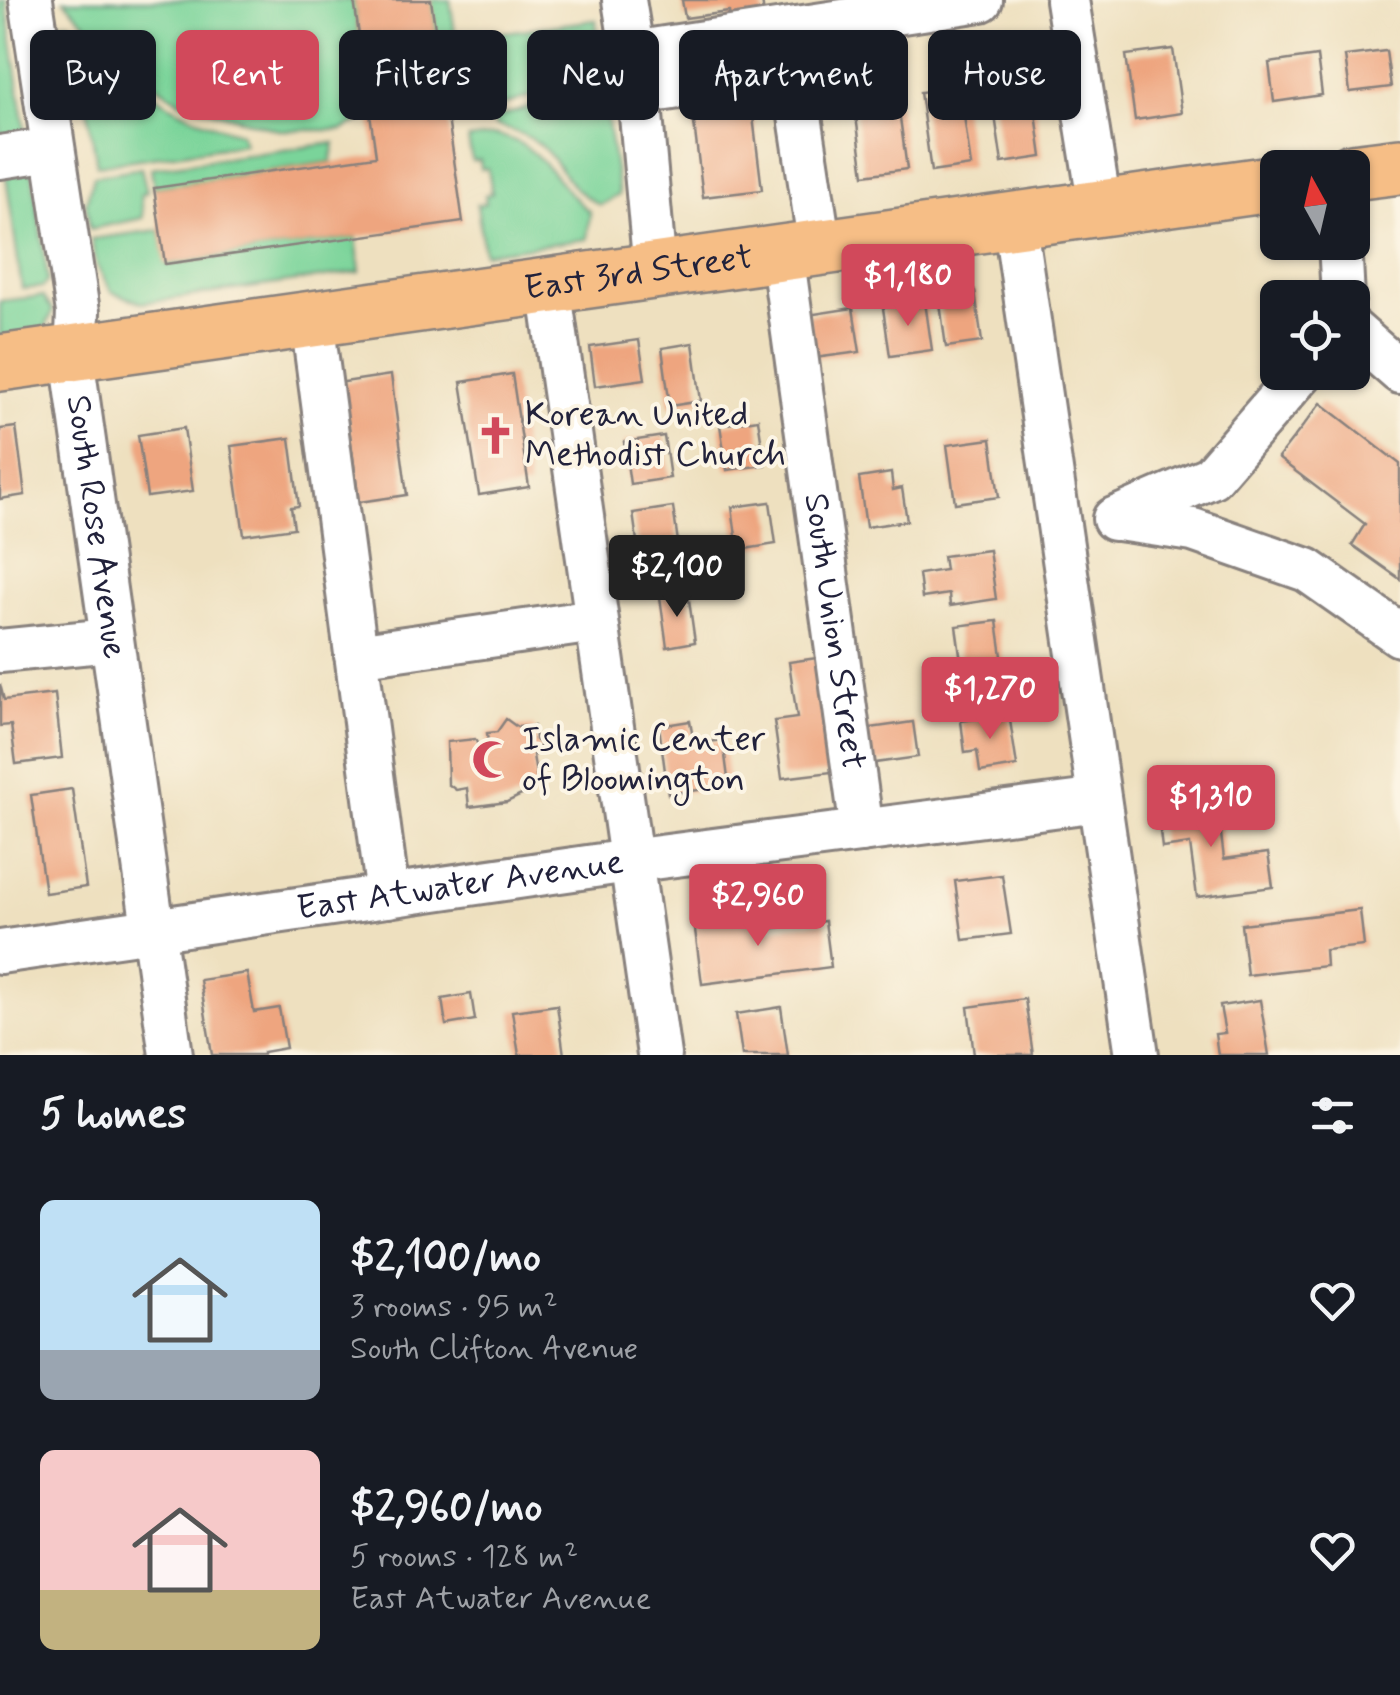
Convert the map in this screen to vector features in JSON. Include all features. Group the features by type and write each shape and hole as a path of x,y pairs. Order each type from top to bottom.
{"main road":[{"path":"1370,170 1400,166"},
{"name":"East 3rd Street","path":"0,364 1260,185"}],"street":[{"name":"South Rose Avenue","path":"31,0 78,312 74,378 171,1055"},
{"path":"624,0 629,30"},
{"path":"659,66 839,10 981,0"},
{"path":"1067,0 1100,207"},
{"name":"South Union Street","path":"659,73 792,70 801,250 862,831"},
{"path":"640,120 654,272"},
{"path":"0,157 54,149"},
{"path":"1014,220 1063,527 1138,1055"},
{"path":"549,286 659,1055"},
{"path":"312,320 388,896"},
{"path":"1370,346 1400,372"},
{"path":"1063,527 1118,519 1212,477 1287,390"},
{"path":"1118,519 1193,530 1307,570 1400,634"},
{"path":"356,654 596,621"},
{"path":"0,651 112,640"},
{"name":"East Atwater Avenue","path":"0,952 629,860 1099,800"}],"green space":[{"path":"0,0 6,0 26,137 0,136"},
{"path":"64,0 354,0 358,30 339,30 339,120 364,120 342,130 278,130 244,120 319,120 319,30 176,30 176,98 156,85 156,30 92,30"},
{"path":"431,0 450,0 455,30 435,30"},
{"path":"596,20 597,30 527,30 527,97 507,103 507,32"},
{"path":"69,22 77,30 61,30 60,23"},
{"path":"156,96 176,108 176,120 202,120 241,133 244,144 97,165 90,120 156,120"},
{"path":"527,108 527,120 607,120 619,195 600,205 583,195 535,141 495,126 494,120 507,120 507,114"},
{"path":"495,135 511,139 537,156 590,212 587,239 484,253 477,205 486,203 485,195 492,193 488,168 481,169 480,160 472,161 468,139"},
{"path":"335,143 331,162 154,188 151,168"},
{"path":"141,168 147,192 141,194 143,218 90,229 86,202 94,176"},
{"path":"32,171 48,280 43,287 22,289 6,175"},
{"path":"160,230 166,264 356,237 360,272 142,303 112,292 97,266 91,239"},
{"path":"43,296 53,311 44,331 0,338 0,301"}],"building":[{"path":"354,0 431,0 435,30 358,30"},
{"path":"682,0 762,0 765,22 731,27 729,12 685,18"},
{"path":"1173,49 1182,113 1135,120 1126,55"},
{"path":"1386,51 1391,87 1350,92 1345,56"},
{"path":"1317,56 1322,95 1274,102 1269,63"},
{"path":"928,91 928,120 965,120 971,166 931,172 920,92"},
{"path":"371,120 448,120 463,222 165,264 154,188 376,156"},
{"path":"694,120 753,120 762,190 703,197"},
{"path":"856,120 900,120 907,169 864,175"},
{"path":"996,120 1037,120 1042,157 1002,163"},
{"path":"975,291 982,342 946,347 939,296"},
{"path":"925,302 932,350 890,356 883,308"},
{"path":"853,308 860,352 814,358 808,315"},
{"path":"639,340 645,379 595,386 590,347"},
{"path":"693,343 701,401 670,406 662,348"},
{"name":"Korean United Methodist Church","path":"512,374 529,487 479,495 461,382"},
{"path":"391,375 407,495 359,502 348,420 329,423 324,385"},
{"path":"1321,403 1400,464 1400,579 1352,545 1365,524 1278,458"},
{"path":"758,419 765,465 727,470 720,425"},
{"path":"16,427 25,495 0,499 0,429"},
{"path":"184,428 193,491 147,497 138,435"},
{"path":"664,436 670,478 630,484 624,442"},
{"path":"290,438 299,506 291,507 294,528 244,535 231,446"},
{"path":"991,439 999,497 955,503 947,445"},
{"path":"891,473 893,490 902,488 907,521 866,527 859,478"},
{"path":"770,502 776,544 738,550 732,507"},
{"path":"673,507 679,549 639,555 633,513"},
{"path":"989,550 996,599 950,606 949,594 922,598 919,574 945,570 943,556"},
{"path":"688,593 695,642 667,647 660,597"},
{"path":"997,621 1006,684 965,690 956,626"},
{"path":"824,657 832,718 824,719 832,772 782,778 774,721 797,718 789,662"},
{"path":"0,684 4,700 55,694 62,758 16,764 11,725 0,726"},
{"path":"1009,714 1017,766 980,772 977,751 965,753 961,721"},
{"name":"Islamic Center of Bloomington","path":"506,719 517,727 534,726 535,740 541,745 533,755 538,787 507,802 469,807 467,788 456,790 448,784 447,742 475,739 481,751 488,743 487,733 497,732"},
{"path":"690,721 694,744 723,740 729,786 668,794 659,726"},
{"path":"913,722 918,757 868,764 863,729"},
{"path":"72,789 86,887 45,893 31,795"},
{"path":"1217,800 1224,859 1268,853 1273,887 1197,897 1190,844 1162,848 1157,807"},
{"path":"1002,875 1011,934 963,940 955,881"},
{"path":"1360,910 1364,946 1325,950 1326,966 1247,975 1241,924"},
{"path":"757,914 758,930 825,921 831,967 702,984 694,922"},
{"path":"247,973 254,1012 279,1008 286,1048 263,1055 212,1055 200,980"},
{"path":"471,994 475,1020 446,1025 442,999"},
{"path":"1025,999 1033,1055 974,1055 968,1007"},
{"path":"1260,1000 1269,1055 1218,1055 1215,1034 1225,1033 1220,1006"},
{"path":"557,1005 564,1055 519,1055 512,1011"},
{"path":"781,1007 788,1055 742,1055 736,1014"}],"place":[{"name":"Korean United Methodist Church","path":"495,435"},
{"name":"Islamic Center of Bloomington","path":"492,760"}]}
